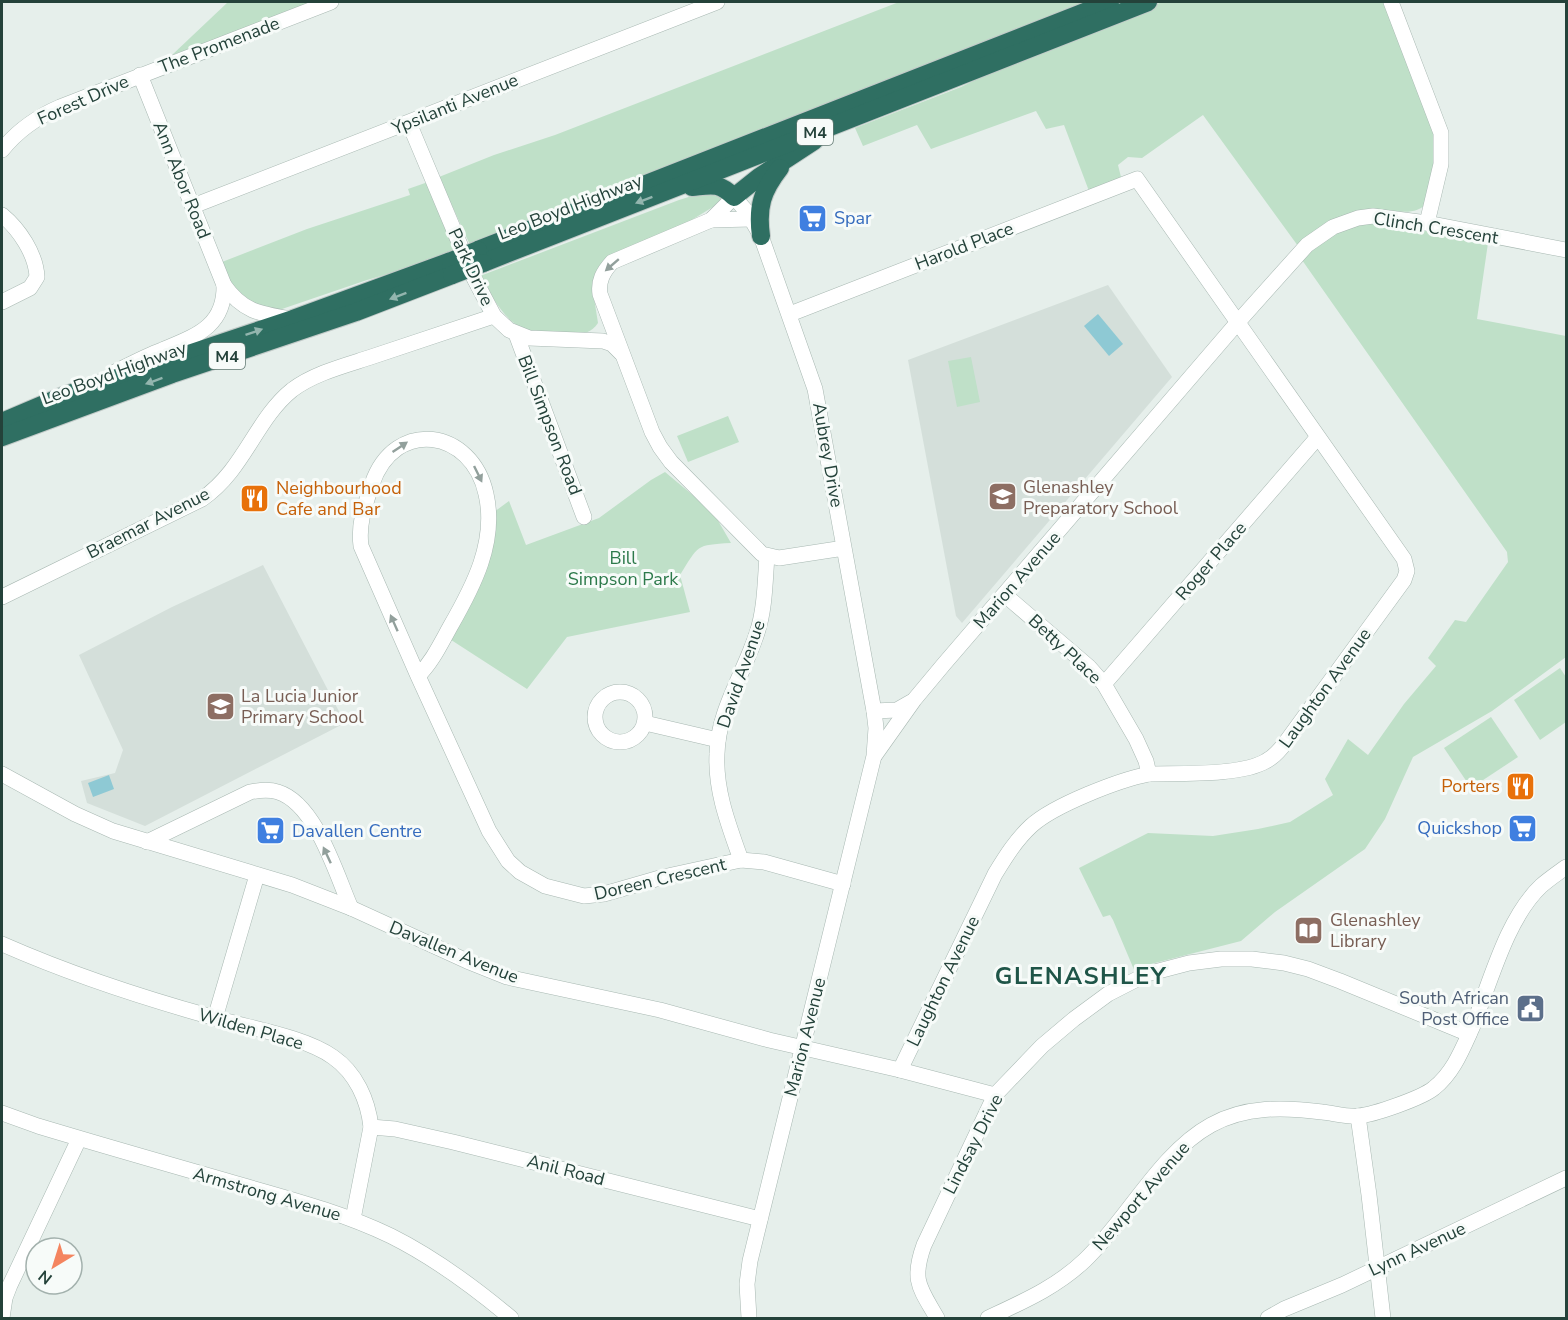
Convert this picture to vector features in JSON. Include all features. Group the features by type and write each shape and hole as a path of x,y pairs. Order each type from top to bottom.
{"highway":[{"name":"Leo Boyd Highway","path":"2,422 63,396 451,268 1110,2"},
{"name":"Leo Boyd Highway","path":"480,257 670,190 1148,2"},
{"path":"670,190 715,185 727,189 734,197 804,147 854,117 873,109"},
{"path":"761,236 758,215 766,190 781,167 804,147"},
{"name":"Leo Boyd Highway","path":"2,437 172,374 356,312 451,268"}],"street":[{"name":"The Promenade","path":"140,75 331,2"},
{"name":"Ypsilanti Avenue","path":"193,206 409,123 678,8 717,2"},
{"path":"1391,2 1441,133 1441,164 1428,223"},
{"name":"Forest Drive","path":"2,150 19,131 42,115 140,75"},
{"name":"Ann Abor Road","path":"140,75 224,285 238,303 246,309 293,319"},
{"name":"Park Drive","path":"409,123 474,278 494,316 508,330 516,334 538,339 608,342 621,353"},
{"name":"Harold Place","path":"790,314 1137,178"},
{"name":"Laughton Avenue","path":"900,1070 996,874 1019,839 1032,825 1058,808 1117,783 1149,774 1246,768 1266,761 1276,754 1404,580 1407,571 1404,559 1317,438 1137,178"},
{"path":"711,220 734,197"},
{"name":"Aubrey Drive","path":"734,197 761,236 809,368 820,406 876,729"},
{"path":"2,215 13,224 24,240 37,278 30,288 2,302"},
{"name":"Clinch Crescent","path":"1238,322 1307,245 1333,227 1358,218 1373,216 1428,223 1566,250"},
{"path":"751,219 711,220 612,262 605,269 600,281 600,294 652,432 671,462 738,531 767,556 779,558 844,548"},
{"path":"63,396 181,342 211,325 223,303 224,285"},
{"path":"590,340 603,326 607,313"},
{"name":"Braemar Avenue","path":"2,597 213,491 231,473 271,413 303,383 343,366 494,316"},
{"name":"Marion Avenue","path":"874,756 914,700 1238,322"},
{"name":"Bill Simpson Road","path":"516,334 584,517"},
{"name":"Doreen Crescent","path":"418,676 433,658 465,600 479,569 489,530 486,494 475,466 455,447 435,439 423,438 405,443 384,461 375,476 359,536 364,556 418,676 489,831 508,861 531,880 562,892 590,896 663,877 741,861 764,862 843,884"},
{"name":"Roger Place","path":"1104,684 1317,438"},
{"name":"David Avenue","path":"741,861 720,792 717,770 718,740 726,706 758,630 764,599 767,556"},
{"name":"Betty Place","path":"1005,595 1089,667 1104,684 1136,739 1149,774"},
{"name":"Marion Avenue","path":"874,711 897,710 914,700"},
{"path":"645,723 718,740"},
{"name":"Marion Avenue","path":"749,1318 747,1284 750,1260 874,756 876,729"},
{"name":"Davallen Avenue","path":"2,774 75,814 113,831 292,885 351,908 507,977 660,1010 769,1040 802,1046 995,1095"},
{"path":"147,842 250,792 268,790 285,795 301,807 311,821 351,908"},
{"path":"178,851 188,822"},
{"name":"Newport Avenue","path":"988,1318 1038,1294 1067,1276 1103,1241 1172,1156 1191,1138 1211,1125 1230,1116 1268,1109 1290,1108 1358,1116 1409,1102 1432,1090 1448,1075 1469,1034 1512,928 1540,887 1566,867"},
{"path":"215,1018 257,875"},
{"name":"Wilden Place","path":"2,944 88,979 142,997 299,1041 333,1057 345,1068 361,1091 369,1113 371,1127 353,1219"},
{"name":"Lindsay Drive","path":"937,1318 920,1289 917,1264 995,1095 1042,1046 1108,994 1147,974 1189,963 1221,959 1252,959 1308,969 1469,1034"},
{"name":"Armstrong Avenue","path":"2,1113 80,1139 353,1219 436,1262 511,1318"},
{"path":"1358,1116 1383,1318"},
{"name":"Anil Road","path":"371,1127 395,1129 453,1142 760,1219"},
{"path":"2,1318 10,1285 80,1139"},
{"name":"Lynn Avenue","path":"1268,1318 1566,1178"}],"shaded area":[{"name":"Glenashley Preparatory School","path":"1108,285 1172,377 962,623 956,616 908,360"},
{"name":"La Lucia Junior Primary School","path":"263,565 345,723 145,826 87,803 81,781 115,773 123,750 79,655 172,607"}],"green space":[{"path":"228,2 322,2 172,55"},
{"path":"899,2 1091,2 470,245 439,177 494,155 555,135"},
{"path":"1162,2 1385,2 1438,143 1428,202 1408,212 1370,210 1362,212 1298,246 1203,115 1142,158 1128,157 1118,165 1121,177 1089,191 1064,125 1046,129 1036,111 931,149 917,125 863,146 855,128 961,87 1027,54"},
{"path":"428,182 457,250 279,310 256,307 233,289 222,262 307,229 410,195 408,189"},
{"path":"708,191 726,199 685,224 606,259 596,272 592,285 598,323 587,332 544,333 523,329 507,317 480,276 679,200"},
{"path":"1374,222 1444,233 1488,243 1477,319 1566,336 1566,657 1492,711 1413,757 1385,819 1365,849 1275,912 1241,941 1151,964 1135,972 1113,920 1110,915 1103,917 1079,868 1148,833 1213,836 1258,829 1290,822 1333,795 1325,779 1348,739 1368,755 1404,704 1436,666 1428,658 1455,620 1466,622 1508,562 1507,552 1302,260 1326,238 1352,227"},
{"path":"971,357 980,402 957,407 948,361"},
{"path":"728,416 739,442 688,462 677,436"},
{"name":"Bill Simpson Park","path":"665,472 713,512 731,543 699,548 680,575 690,612 567,637 527,689 445,636 494,512 509,501 526,545 599,518"},
{"path":"1560,668 1566,677 1566,722 1540,740 1514,700"},
{"path":"1491,717 1518,757 1471,788 1444,748"}],"water":[{"path":"1098,314 1123,344 1109,356 1084,326"},
{"path":"109,775 114,789 93,797 88,783"}],"place":[{"name":"Spar","path":"813,218"},
{"name":"Glenashley Preparatory School","path":"1002,497"},
{"name":"Neighbourhood Cafe and Bar","path":"255,498"},
{"name":"La Lucia Junior Primary School","path":"220,706"},
{"name":"Porters","path":"1521,786"},
{"name":"Quickshop","path":"1523,828"},
{"name":"Davallen Centre","path":"271,831"},
{"name":"Glenashley Library","path":"1309,930"},
{"name":"South African Post Office","path":"1530,1008"}],"district":[{"name":"GLENASHLEY","path":"1081,976"}]}
